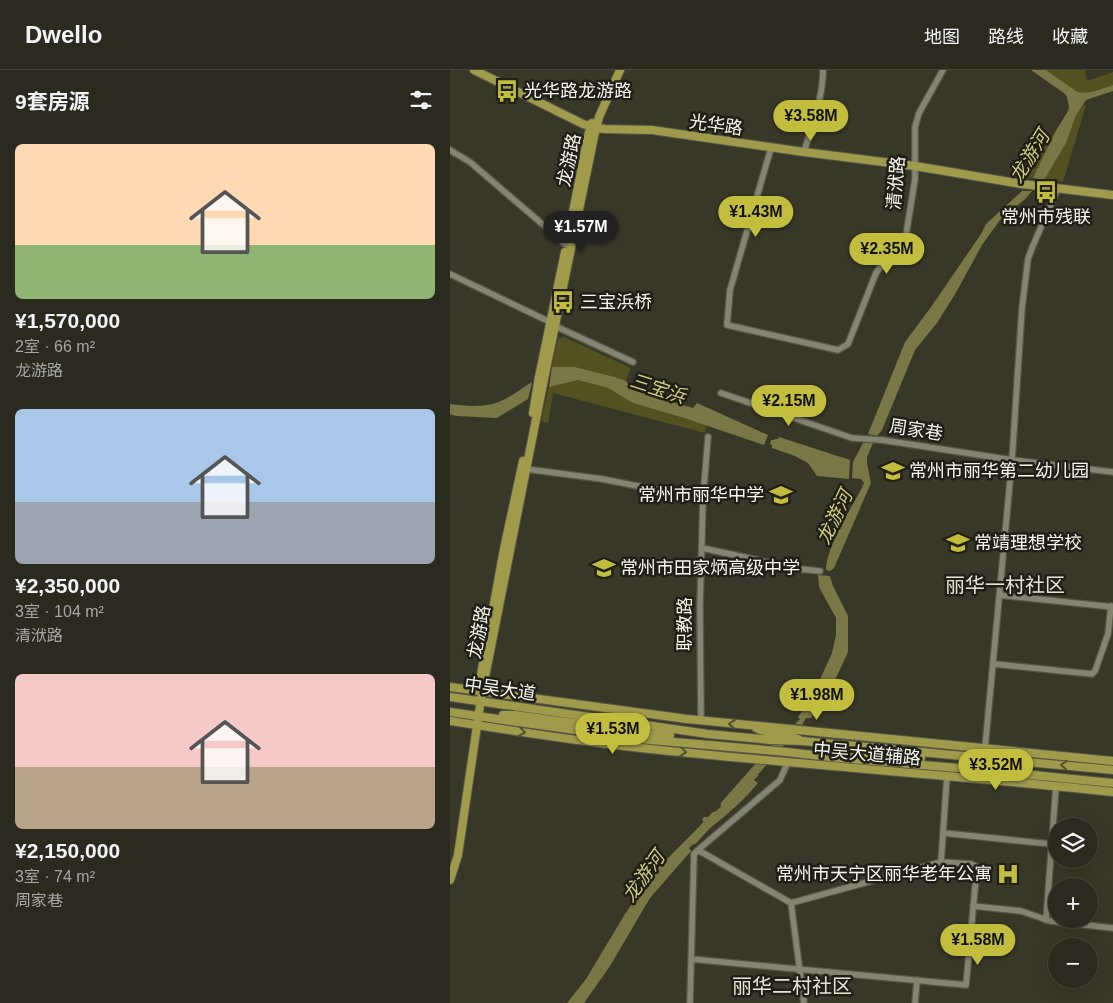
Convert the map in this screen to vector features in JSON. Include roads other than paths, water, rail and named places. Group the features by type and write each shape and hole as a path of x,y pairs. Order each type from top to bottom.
{"main road":[{"name":"光华路","path":"474,70 583,124 593,127 652,130 771,148 914,166 1022,184 1113,195"},
{"name":"龙游路","path":"480,692 526,469 552,324 593,127 616,70"},
{"name":"龙游路","path":"593,127 620,70"},
{"name":"龙游路","path":"450,880 458,855 480,692 504,549 539,391"},
{"path":"450,687 701,721 750,725 766,733 789,736 802,741 1113,768"},
{"name":"中吴大道","path":"450,697 693,732 722,735 776,734"},
{"path":"450,701 452,705 450,705"},
{"path":"554,702 580,716"},
{"name":"中吴大道","path":"450,712 640,739 777,750 840,758 1113,783"},
{"path":"511,721 502,718 503,715 572,723 611,720"},
{"path":"450,721 639,748 744,758"},
{"path":"701,721 722,735"},
{"name":"龙游路","path":"450,867 476,725"},
{"path":"576,739 637,733 690,739 698,737 693,732"},
{"path":"726,746 721,741 749,742 776,734"},
{"name":"中吴大道辅路","path":"789,736 909,741 1113,760"},
{"path":"847,745 864,742 891,745 909,741"},
{"path":"709,745 744,758"},
{"path":"1003,750 1039,763"},
{"path":"840,758 865,754 921,758 921,754 914,751"},
{"name":"中吴大道辅路","path":"744,758 1113,792"},
{"path":"952,767 945,764 945,761 999,764 1027,762"},
{"path":"838,766 856,762 875,765 895,762"},
{"path":"965,768 976,774 992,775 1006,781"},
{"path":"1057,786 1085,780"}],"street":[{"path":"804,152 819,102 823,84 823,70"},
{"name":"清洑路","path":"771,148 730,290 727,325 838,350 848,344 876,273 890,254 903,242 906,235 915,179 915,127 919,113 943,70"},
{"path":"450,150 470,162 569,245"},
{"path":"986,748 1012,460 1022,308 1028,259 1058,188"},
{"path":"450,274 632,362"},
{"name":"周家巷","path":"721,393 852,438 882,440 1012,460 1113,472"},
{"name":"职教路","path":"701,721 700,606 703,499 708,437"},
{"path":"526,469 602,479 703,499"},
{"path":"702,548 799,569 820,571"},
{"path":"994,664 1092,674 1095,671 1108,634 1112,606 1000,595"},
{"path":"690,1003 694,854 780,780 788,762"},
{"path":"941,862 947,776"},
{"path":"1054,818 1057,786"},
{"path":"943,833 1048,844"},
{"path":"692,959 966,984 977,867 971,864 941,862 791,903 698,850"},
{"path":"1046,920 1049,868"},
{"path":"791,903 804,1003"},
{"path":"973,906 1021,911 1050,921 1113,928"},
{"path":"915,1003 917,980"}],"waterway":[{"name":"龙游河","path":"725,805 786,736"},
{"name":"龙游河","path":"693,840 715,816"}],"place":[{"name":"光华路龙游路","path":"507,91"},
{"name":"常州市残联","path":"1046,192"},
{"name":"三宝浜桥","path":"563,302"},
{"name":"常州市丽华第二幼儿园","path":"893,471"},
{"name":"常州市丽华中学","path":"781,495"},
{"name":"常靖理想学校","path":"958,543"},
{"name":"常州市田家炳高级中学","path":"604,568"},
{"name":"常州市天宁区丽华老年公寓","path":"1008,874"}],"district":[{"name":"丽华一村社区","path":"1005,585"},
{"name":"丽华二村社区","path":"792,986"}],"water label":[{"name":"三宝浜","path":"658,388"}]}
